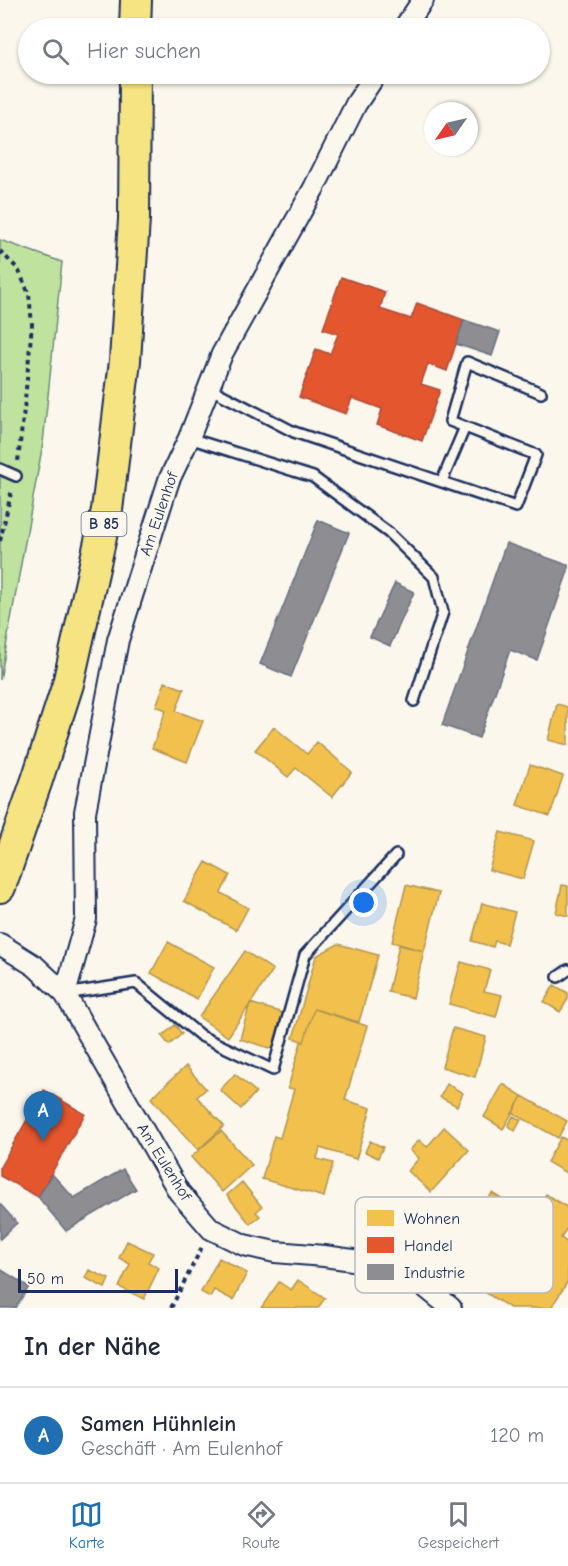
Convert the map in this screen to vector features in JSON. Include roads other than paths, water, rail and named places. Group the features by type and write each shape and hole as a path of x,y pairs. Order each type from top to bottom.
{"main road":[{"path":"135,18 136,0"},
{"name":"B 85","path":"0,887 68,684 107,510 125,361 134,219 135,84"}],"street":[{"path":"411,18 423,0"},
{"name":"Am Eulenhof","path":"65,994 86,918 85,812 118,640 165,489 189,438 222,354 314,188 356,104 369,84"},
{"name":"Am Eulenhof","path":"0,944 35,966 65,994 179,1192 211,1228 244,1245 275,1252 355,1260"},
{"name":"Am Eulenhof","path":"433,1293 451,1308"}],"lane":[{"path":"209,388 294,432 516,507 536,455 450,421 467,362 541,393"},
{"path":"441,481 465,427"},
{"path":"189,438 313,477 389,533 434,577 443,612 414,701"},
{"path":"0,469 16,476"},
{"path":"65,994 136,983 201,1036 273,1070 305,956 396,855"},
{"path":"558,977 568,970"}],"place":[{"name":"Samen Hühnlein","path":"43,1141"}]}
